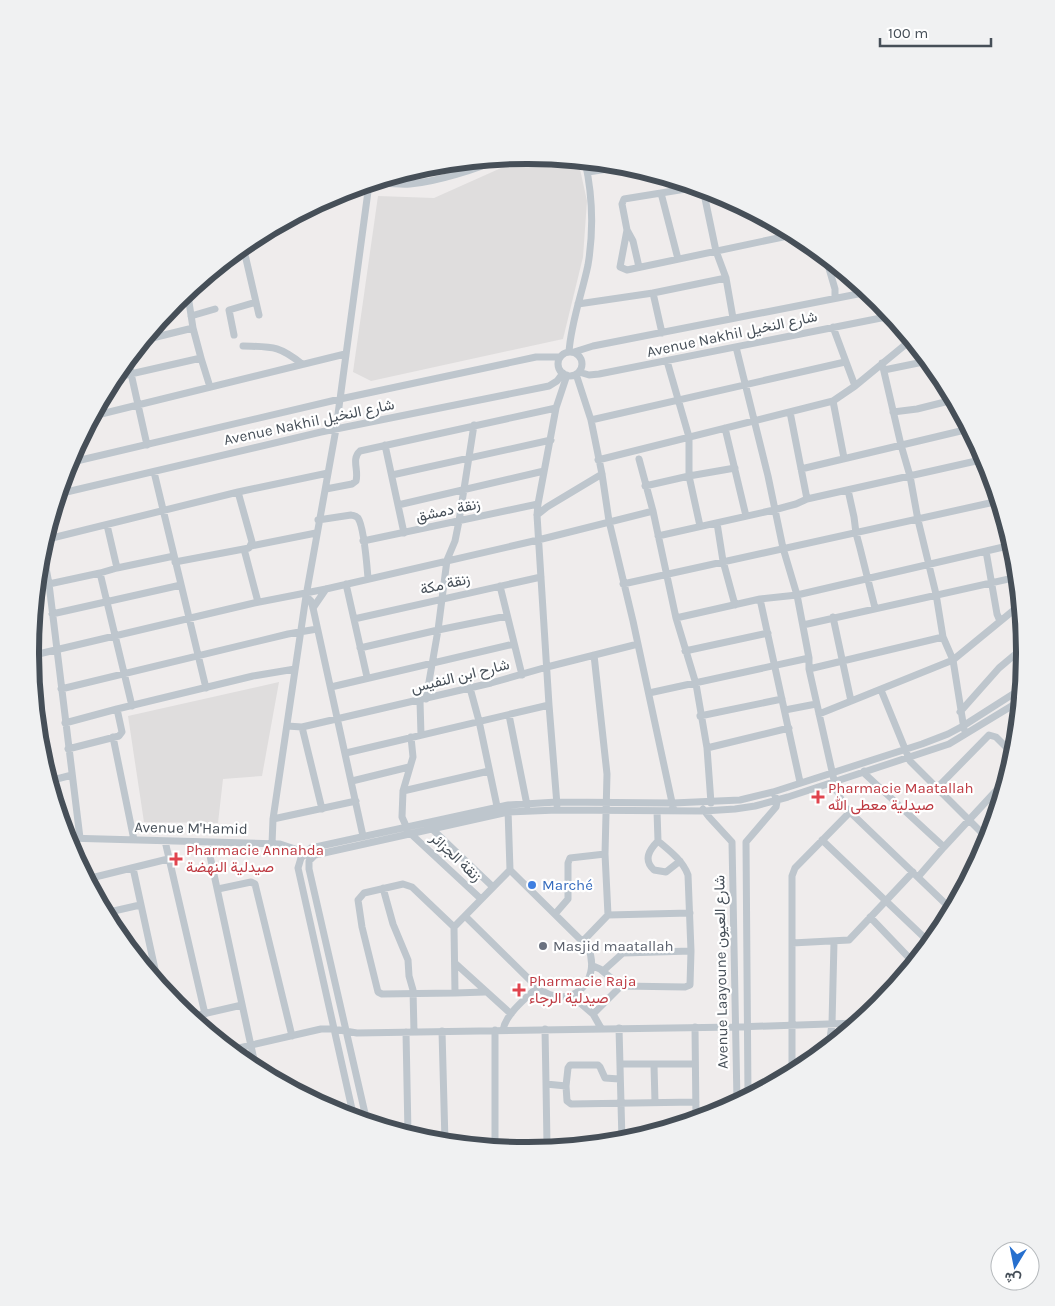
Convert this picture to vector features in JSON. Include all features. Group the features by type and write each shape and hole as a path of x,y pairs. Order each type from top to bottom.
{"street":[{"path":"394,183 423,182 467,168"},
{"path":"571,352 570,334 587,266 592,235 592,201 587,168"},
{"path":"588,172 601,170"},
{"path":"408,184 411,179"},
{"path":"639,267 633,241 627,230 622,204 624,199 683,189"},
{"path":"272,844 273,819 302,632 306,594 336,429 368,191"},
{"path":"661,193 678,259"},
{"path":"705,197 716,251 726,278 733,318"},
{"path":"627,230 620,267 627,270 783,237"},
{"path":"246,254 259,315"},
{"path":"830,269 835,298"},
{"path":"578,304 653,293 726,278"},
{"path":"653,293 662,333"},
{"name":"Avenue Nakhil شارع النخيل","path":"571,352 593,346 858,294"},
{"path":"189,302 193,328 210,388"},
{"path":"234,335 229,310 256,302"},
{"path":"191,316 215,309"},
{"name":"Avenue Nakhil شارع النخيل","path":"577,373 599,374 883,318"},
{"path":"833,327 855,386"},
{"path":"155,337 193,328"},
{"path":"598,460 833,401 883,367 906,345"},
{"path":"243,346 274,347 302,364"},
{"path":"736,347 768,476 783,548 797,594 816,704 840,799 850,812 946,905"},
{"path":"565,374 558,366 560,357 564,353 571,352 578,355 582,362 577,373 602,474 609,521 649,693 673,803 673,812"},
{"path":"101,414 345,354"},
{"name":"Avenue Nakhil شارع النخيل","path":"78,460 340,399 536,357 560,357"},
{"path":"125,375 201,358"},
{"path":"667,361 689,437 689,476 700,526"},
{"path":"590,420 846,362"},
{"path":"883,367 920,362"},
{"path":"883,367 900,445 910,476 918,520 936,594 943,636 953,660 965,735"},
{"path":"130,369 147,444"},
{"path":"552,384 565,374 577,373"},
{"path":"557,810 537,515 556,408 565,374"},
{"path":"552,384 558,385 562,389"},
{"name":"Avenue Nakhil شارع النخيل","path":"66,492 336,429 552,384"},
{"path":"833,401 844,458"},
{"path":"893,412 917,409 946,401"},
{"path":"326,488 352,484 356,481 358,476 355,460 356,454 360,451 556,408"},
{"path":"790,412 807,499"},
{"path":"421,735 423,700 433,662 447,560 455,541 459,521 474,425"},
{"path":"725,428 746,516"},
{"path":"801,469 963,431"},
{"path":"392,475 551,440"},
{"path":"385,445 404,533"},
{"path":"639,459 653,511 665,575 685,651 696,684 706,748 711,803"},
{"path":"658,536 774,510 807,499 977,461"},
{"path":"645,486 735,468"},
{"path":"398,505 544,471"},
{"path":"154,472 206,688"},
{"path":"53,538 238,492 328,473"},
{"path":"537,515 602,474"},
{"path":"848,490 856,534 875,608"},
{"path":"238,492 251,538 251,546"},
{"path":"623,584 992,503"},
{"name":"زنقة دمشق","path":"363,540 538,504"},
{"path":"39,654 258,602 306,594 368,578 538,540 653,511"},
{"path":"318,520 355,516 360,524 368,578"},
{"path":"717,523 723,561 735,605"},
{"path":"107,525 116,568"},
{"path":"49,584 116,568 244,549 316,533"},
{"path":"676,618 760,599 797,594 1004,547"},
{"path":"244,549 258,602"},
{"path":"986,551 997,614 1000,621"},
{"path":"46,569 80,838"},
{"path":"100,573 132,706"},
{"name":"زنقة مكة","path":"354,619 541,577"},
{"path":"803,625 1010,578"},
{"path":"346,584 367,677"},
{"path":"52,614 181,585"},
{"path":"500,586 522,675"},
{"path":"313,608 326,589"},
{"path":"306,594 313,608 363,836"},
{"path":"760,599 800,782"},
{"path":"819,714 953,660 1014,610"},
{"path":"360,648 507,616"},
{"path":"833,617 851,701"},
{"path":"61,689 288,634 317,629"},
{"path":"685,651 768,633"},
{"path":"809,669 943,636"},
{"path":"331,687 367,677 514,644"},
{"name":"شارح ابن النفيس","path":"287,726 302,727 338,720 522,675 638,644"},
{"path":"960,712 999,668 1016,654"},
{"path":"594,655 607,774 604,854 608,914"},
{"path":"649,693 809,658"},
{"path":"65,723 271,672 295,669"},
{"path":"470,688 498,810"},
{"path":"881,690 908,757 917,769 982,832"},
{"path":"352,1109 298,868 299,861 311,848 426,822 557,802 711,803 740,800 773,792 922,744 963,726 1014,694"},
{"path":"700,716 782,699"},
{"path":"784,710 816,704"},
{"path":"346,753 549,705"},
{"path":"528,807 557,810 673,812 735,809 776,800 949,744 1013,705"},
{"path":"68,749 119,736 122,732 117,709"},
{"path":"509,715 528,807"},
{"path":"302,727 322,809"},
{"path":"706,748 789,728"},
{"path":"937,788 989,735 996,737 1007,748"},
{"path":"113,737 134,840"},
{"path":"406,826 402,817 402,790 414,751 411,737"},
{"path":"352,781 409,768"},
{"path":"402,790 489,771"},
{"path":"864,771 944,847"},
{"path":"55,779 72,775"},
{"path":"792,942 849,940 886,900 944,847 996,791"},
{"path":"701,803 704,811 732,842 746,842 776,807 773,792"},
{"path":"273,819 356,801"},
{"path":"465,916 546,994 555,996 571,994 586,985 591,976 590,952 583,940 510,870 508,809"},
{"path":"364,1114 308,865 311,858 321,853 432,829 498,810"},
{"path":"592,966 603,971 621,986 688,986 692,981 688,875 680,861 658,841 657,811"},
{"path":"792,1063 792,876 795,868 850,812"},
{"name":"زنقة الجزائر","path":"426,822 493,887"},
{"name":"زنقة الجزائر","path":"406,826 411,834 481,899"},
{"name":"Avenue M'Hamid","path":"75,838 272,844 286,846 311,858"},
{"path":"822,840 925,938"},
{"path":"165,841 205,1014"},
{"path":"658,841 649,850 648,861 651,867 658,872 666,872 680,861"},
{"path":"207,842 254,1057"},
{"name":"Avenue Laayoune شارع العيون","path":"732,842 737,1094"},
{"name":"Avenue Laayoune شارع العيون","path":"746,842 748,1089"},
{"path":"555,914 568,899 568,863 570,858 604,854"},
{"path":"94,877 168,859"},
{"path":"133,868 154,968"},
{"path":"454,927 510,870"},
{"path":"218,889 250,882 255,884 292,1036"},
{"path":"456,993 454,927 412,887 403,884 364,893 359,897 357,904 377,990 382,994 413,994 456,993 485,992"},
{"path":"383,888 408,960 413,994 410,1032 408,1127"},
{"path":"113,911 140,905"},
{"path":"583,940 608,914 690,912"},
{"path":"870,918 909,958"},
{"path":"830,1037 834,942"},
{"path":"603,971 623,953 691,951"},
{"path":"456,964 511,1014"},
{"path":"593,1014 621,986"},
{"path":"495,1141 499,1030 511,1014 537,987"},
{"path":"571,994 593,1014 601,1028"},
{"path":"200,1015 242,1005"},
{"path":"240,1048 321,1029 357,1033 748,1027 846,1023"},
{"path":"694,1027 696,1112"},
{"path":"619,1028 622,1132"},
{"path":"546,1029 546,1141"},
{"path":"442,1032 445,1134"},
{"path":"620,1064 694,1064"},
{"path":"620,1079 606,1078 598,1065 573,1065 568,1068 567,1101 570,1104 696,1102"},
{"path":"654,1065 655,1102"},
{"path":"546,1084 566,1086"}],"shaded area":[{"path":"509,165 580,167 587,201 583,257 563,339 371,381 353,372 378,196 434,198"},
{"path":"279,682 262,776 223,779 218,823 144,822 128,716"}],"place":[{"name":"Pharmacie Maatallah صيدلية معطى الله","path":"818,797"},
{"name":"Pharmacie Annahda صيدلية النهضة","path":"176,859"},
{"name":"Marché","path":"532,885"},
{"name":"Masjid maatallah","path":"543,946"},
{"name":"Pharmacie Raja صيدلية الرجاء","path":"519,990"}]}
